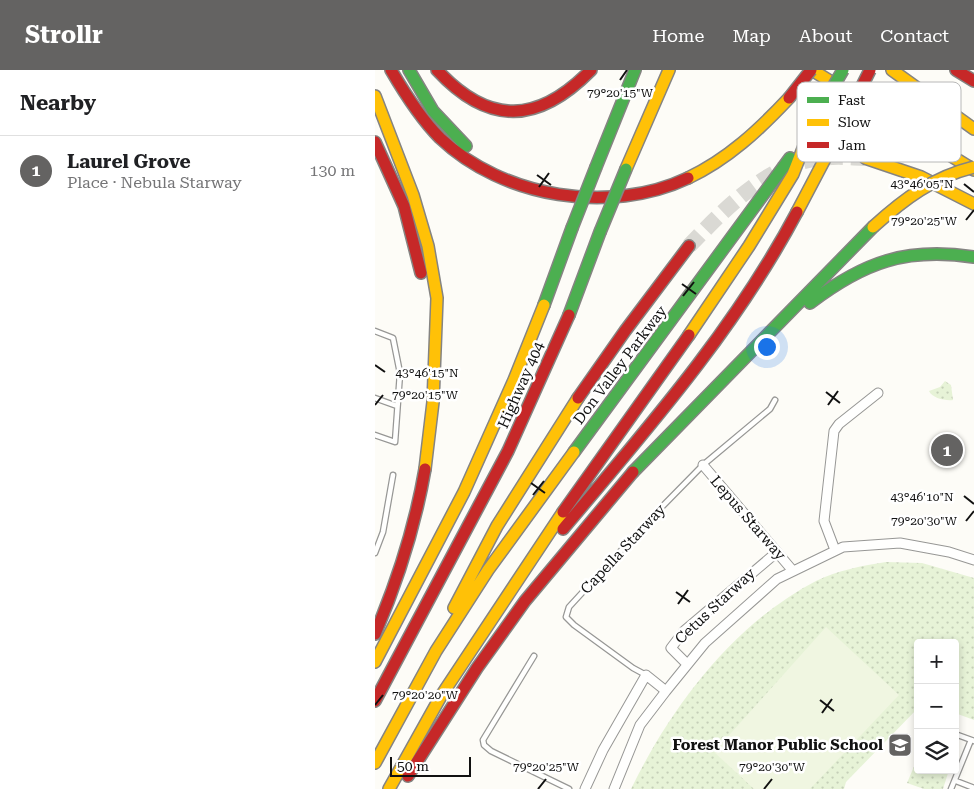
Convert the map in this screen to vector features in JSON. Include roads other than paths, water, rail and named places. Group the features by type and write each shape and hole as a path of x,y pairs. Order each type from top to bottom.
{"highway":[{"path":"391,70 419,114 439,137 456,152 492,174 541,190 599,198 632,197 661,190 691,178 738,149 768,123 797,88"},
{"path":"409,70 428,106 462,142 480,157 510,176 541,190"},
{"path":"437,70 447,84 474,102 498,111 515,112 543,107 555,102 583,80 591,70"},
{"name":"Highway 404","path":"375,662 446,529 479,458 520,364 635,70"},
{"name":"Highway 404","path":"375,701 508,451 562,332 600,232 669,70"},
{"path":"796,70 819,82"},
{"path":"802,82 811,70 831,82"},
{"name":"Don Valley Parkway","path":"836,82 843,70"},
{"path":"864,82 870,70"},
{"path":"892,70 909,82"},
{"path":"956,70 974,81"},
{"path":"375,96 398,147 428,246 437,300 430,448 420,502 407,553 375,634"},
{"path":"961,120 974,129"},
{"path":"375,142 391,170 418,253 432,332 434,377"},
{"name":"Don Valley Parkway","path":"436,651 493,563 784,167 797,146"},
{"path":"961,160 974,168"},
{"path":"389,789 441,696 508,593 560,516 677,354 749,246 793,174 798,162"},
{"path":"508,593 709,351 778,249 823,162"},
{"path":"880,162 919,175 974,204"},
{"path":"400,789 477,668 525,601 634,471 873,227 913,191 939,177 974,168"},
{"path":"375,763 436,651 466,582 496,528 566,414 600,363 689,246"},
{"path":"753,351 836,283 871,264 903,254 922,252 942,252 974,257"}],"street":[{"path":"835,550 824,521 834,431 839,424 878,393"},
{"name":"Lepus Starway","path":"703,465 793,571"},
{"path":"614,789 640,725 666,691 705,643 777,579 835,550 900,543 949,552 974,560"},
{"name":"Cetus Starway","path":"687,664 671,648 684,631 777,552"},
{"path":"585,789 603,750 646,675"},
{"name":"Capella Starway","path":"646,675 666,691"}],"lane":[{"path":"375,331 393,338 400,373 395,442 375,434"},
{"path":"375,398 397,406"},
{"name":"Capella Starway","path":"646,675 633,668 566,617 569,607 649,520 703,465 770,409 775,400"},
{"path":"375,553 383,532 393,475"},
{"path":"534,656 483,740 484,745 491,751 569,789"},
{"path":"951,789 972,741 959,736"},
{"path":"956,781 974,788"}],"tunnel":[{"path":"689,246 747,191 764,179 800,162"}],"place":[{"name":"Laurel Grove","path":"947,450"},
{"name":"Forest Manor Public School","path":"900,745"}]}
